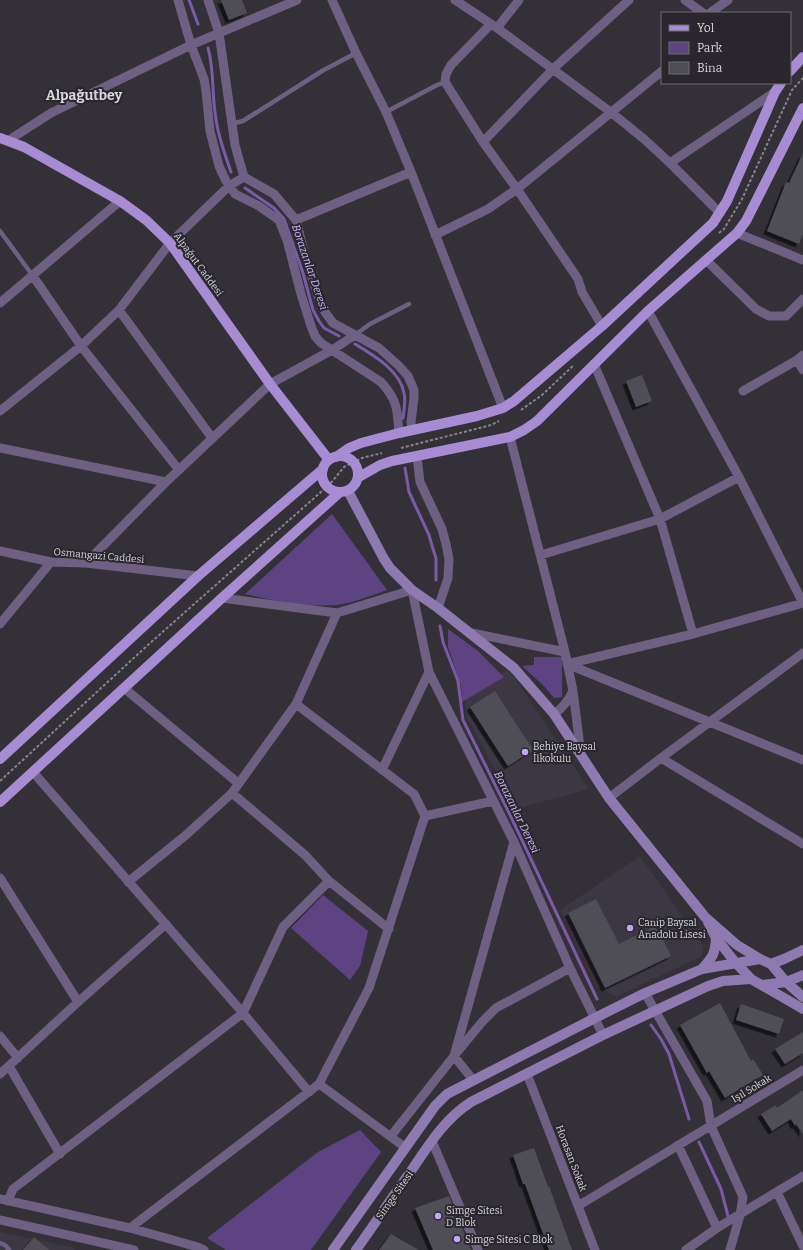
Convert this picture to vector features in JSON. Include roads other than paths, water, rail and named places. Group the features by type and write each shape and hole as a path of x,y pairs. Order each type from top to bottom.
{"main road":[{"path":"791,70 803,57"},
{"path":"0,758 198,576 323,469 333,458 349,448 361,443 477,416 503,408 514,401 602,326 713,223 727,201 775,92 780,84"},
{"path":"0,802 222,598 344,492 353,488 359,477 369,470 386,463 510,437 537,422 648,311 737,233 746,221 803,108"},
{"name":"Alpağut Caddesi","path":"4,139 24,147 120,201 146,220 170,243 270,384 333,458"},
{"path":"333,458 342,456 353,461 359,477"},
{"path":"323,469 323,480 325,485 330,490 344,492"},
{"path":"344,492 390,568 412,590 472,633 514,668 554,714 609,798 705,917 737,945 771,964 786,982 803,997"},
{"path":"705,917 716,938 751,979 803,1009"},
{"path":"702,969 712,958 716,938"},
{"path":"771,964 803,950"},
{"path":"333,1250 441,1099 447,1094 595,1018 702,969 735,962 760,959"},
{"path":"762,985 786,982 803,975"},
{"name":"Simge Sitesi","path":"356,1250 447,1120 471,1102 603,1035 708,986 723,981 751,979"}],"street":[{"path":"178,0 191,45 199,64 206,91 210,131 215,152 219,166 229,186 235,194 259,206 279,220 287,240 301,294 315,336 332,350 381,382 389,391 395,400 397,408 399,433"},
{"path":"208,0 219,33 235,144 244,177 274,194 296,220 308,267 318,296 325,312 333,323 368,341 384,352 404,370 408,376 414,390 411,422 412,430"},
{"path":"4,139 51,114 191,45 297,0"},
{"path":"455,0 494,26 612,113 644,139 670,163 720,213"},
{"path":"519,0 494,26 451,65 446,74 445,82 483,142 578,279 582,292 602,326"},
{"path":"483,142 553,69 629,0"},
{"path":"685,0 702,12"},
{"path":"711,12 728,0"},
{"path":"334,1 356,53 386,112 412,172 435,235 503,408"},
{"path":"435,235 488,209 517,189 661,72"},
{"path":"670,163 775,92"},
{"path":"296,220 412,172"},
{"path":"0,411 81,346 119,310 170,243 229,186 244,177"},
{"path":"0,303 120,201"},
{"path":"737,233 803,260"},
{"path":"706,260 756,309 768,316 786,316 803,299"},
{"path":"33,276 81,346 179,470"},
{"path":"119,310 212,438"},
{"path":"567,664 693,634 803,603 739,477 648,311"},
{"path":"86,563 166,482 270,384 332,350 354,335"},
{"path":"743,391 800,357 803,370"},
{"path":"594,364 660,519 693,634"},
{"path":"510,437 565,652 573,691 581,755"},
{"path":"0,448 166,482"},
{"path":"417,457 420,482 442,529 449,559 448,578 438,608"},
{"path":"541,555 660,519 739,477"},
{"name":"Osmangazi Caddesi","path":"0,551 51,562 86,563 198,576"},
{"path":"0,624 51,562"},
{"path":"222,598 337,612 412,590 429,672 514,842 570,968 603,1035"},
{"path":"128,882 186,835 232,793 296,704 337,612"},
{"path":"472,633 565,652"},
{"path":"609,798 803,652"},
{"path":"567,664 803,760"},
{"path":"382,770 429,672"},
{"path":"124,688 238,783"},
{"path":"554,714 562,709 573,691"},
{"path":"130,1228 319,1084 369,988 425,816 414,794 296,704"},
{"path":"661,758 803,844"},
{"path":"33,772 243,1013 309,1092"},
{"path":"232,793 305,854 329,882 389,929"},
{"path":"425,816 493,801"},
{"path":"454,1056 514,842"},
{"path":"0,878 78,1002"},
{"path":"204,1250 130,1228 4,1200 14,1189 243,1013 283,927 329,882"},
{"path":"0,1074 166,924"},
{"path":"391,1136 454,1056 482,1022 496,1008 570,968"},
{"path":"645,994 656,1010 706,1101 711,1126 743,1197 740,1215 730,1250"},
{"path":"0,1036 18,1058"},
{"path":"454,1056 473,1080"},
{"path":"9,1066 60,1154"},
{"name":"Işıl Sokak","path":"578,1206 803,1070"},
{"name":"Horasan Sokak","path":"528,1074 595,1250"},
{"path":"319,1084 406,1148"},
{"path":"432,1141 478,1250"},
{"path":"678,1145 717,1228"},
{"path":"686,1250 717,1228 803,1176"},
{"path":"778,1192 803,1246"},
{"path":"0,1220 134,1250"}],"lane":[{"path":"232,124 243,121 322,71 356,53"},
{"path":"386,112 445,82"},
{"path":"0,231 33,276"},
{"path":"354,335 370,324 409,304"},
{"path":"0,1243 5,1245 9,1250"}],"waterway":[{"name":"Borazanlar Deresi","path":"189,0 198,24"},
{"name":"Borazanlar Deresi","path":"208,48 217,127 231,172"},
{"name":"Borazanlar Deresi","path":"245,188 274,208 284,219 303,273 313,310 324,328 339,336"},
{"name":"Borazanlar Deresi","path":"355,344 385,364 397,377 405,396 403,418"},
{"name":"Borazanlar Deresi","path":"405,468 409,492 429,535 436,558 436,580"},
{"name":"Borazanlar Deresi","path":"440,626 443,642 458,681 463,720 512,819 597,999"},
{"name":"Borazanlar Deresi","path":"651,1025 669,1054 689,1119"},
{"name":"Borazanlar Deresi","path":"699,1142 721,1189 728,1216"}],"place":[{"name":"Behiye Baysal İlkokulu","path":"525,752"},
{"name":"Canip Baysal Anadolu Lisesi","path":"630,928"},
{"name":"Simge Sitesi D Blok","path":"438,1216"},
{"name":"Simge Sitesi C Blok","path":"457,1239"}],"district":[{"name":"Alpağutbey","path":"84,95"}]}
